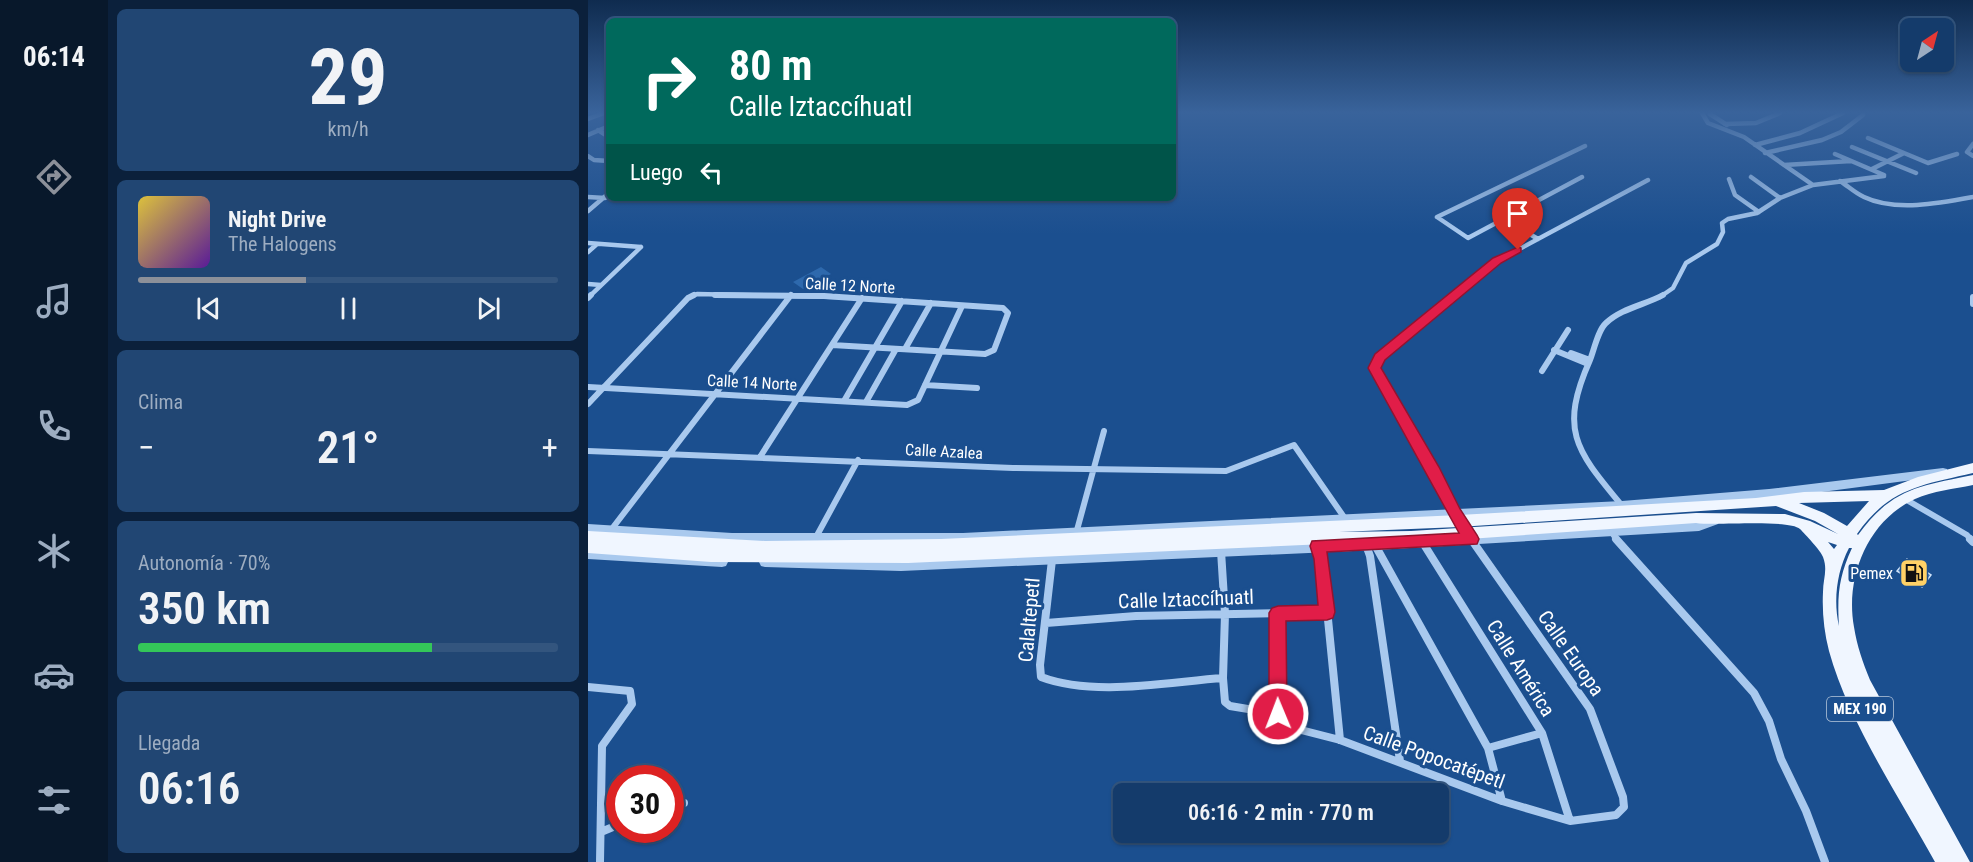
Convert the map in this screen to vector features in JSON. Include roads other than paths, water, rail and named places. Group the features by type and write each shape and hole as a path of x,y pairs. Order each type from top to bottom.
{"main road":[{"name":"MEX 190","path":"1961,862 1860,679 1845,622 1845,589 1854,542 1863,516 1885,495 1917,483 1973,468"},
{"name":"MEX 190","path":"1945,862 1865,719 1845,675 1830,617 1830,589 1833,570 1854,542 1883,514 1904,499 1921,492 1973,480"},
{"path":"588,537 765,547 904,546 1457,517 1627,513 1827,496 1885,495"},
{"path":"1740,496 1774,501 1800,509 1854,542"},
{"path":"588,553 874,557 1469,536 1627,513 1714,521 1766,518 1801,523 1854,542"},
{"path":"1801,523 1829,552 1833,561 1833,570"}],"street":[{"path":"1570,153 1437,217 1468,238 1582,177"},
{"path":"1765,153 1813,185"},
{"path":"1868,153 1916,173"},
{"path":"1872,169 1904,153"},
{"path":"1905,153 1932,163 1957,154"},
{"path":"1835,154 1884,176 1813,185 1780,198 1759,212 1728,219 1722,223 1725,232 1722,238 1713,247 1689,260 1671,291 1612,316 1603,325 1573,404 1576,438 1592,467 1627,513 1740,496 1875,482 1973,468"},
{"path":"588,156 594,160 606,161"},
{"path":"1783,165 1851,161"},
{"path":"1751,177 1780,198"},
{"path":"1729,179 1730,190 1736,197 1759,212"},
{"path":"1505,219 1538,239 1648,180"},
{"path":"1840,181 1862,197 1876,201 1915,203 1973,197"},
{"path":"588,197 606,196"},
{"path":"588,211 606,197"},
{"name":"Calle Europa","path":"1538,239 1497,261 1380,357 1375,368 1434,471 1457,517 1590,709 1623,797"},
{"path":"588,243 641,247 588,298"},
{"path":"588,252 598,244"},
{"path":"588,284 602,285"},
{"name":"Calle 12 Norte","path":"603,387 692,295 862,298 1007,310 997,341 990,353 941,351"},
{"path":"611,530 791,295"},
{"path":"1973,297 1973,304"},
{"path":"760,457 862,298"},
{"path":"844,401 902,301"},
{"path":"905,349 931,303"},
{"path":"962,306 925,385 977,388"},
{"path":"1542,371 1568,330"},
{"path":"832,345 941,351"},
{"path":"866,402 896,349"},
{"path":"1555,349 1589,362"},
{"name":"Calle 14 Norte","path":"588,387 913,403 918,400 925,385"},
{"path":"588,404 603,387"},
{"path":"1077,530 1104,432"},
{"name":"Calle Azalea","path":"588,451 1095,470 1226,471 1294,445 1346,519"},
{"path":"814,539 858,460"},
{"path":"1904,499 1967,535 1973,542"},
{"path":"588,529 732,538 963,538 1077,530 1457,517"},
{"path":"588,553 704,562 901,566 1221,550 1423,543 1469,536 1699,526 1714,521"},
{"path":"1611,531 1623,548 1754,693 1768,721 1781,759 1806,811 1825,862"},
{"name":"Calle América","path":"1423,543 1542,733 1570,821"},
{"path":"1371,545 1488,747 1502,801"},
{"path":"1371,545 1370,556 1401,761"},
{"path":"1317,546 1322,559 1340,740"},
{"path":"1221,550 1225,614 1223,678"},
{"name":"Calaltepetl","path":"1052,560 1040,665 1041,677 1047,681 1087,686 1223,678"},
{"name":"Calle Iztaccíhuatl","path":"1046,623 1136,616 1327,612"},
{"path":"1278,613 1278,714"},
{"name":"Calle Popocatépetl","path":"1223,678 1225,702 1238,709 1278,714 1301,730 1340,740 1401,761 1502,801 1570,821 1616,815 1624,807 1623,797"},
{"path":"588,687 630,691 632,704 602,746 600,862"},
{"path":"1488,747 1542,733"},
{"path":"601,832 606,830"}],"place":[{"name":"Pemex","path":"1914,573"}]}
